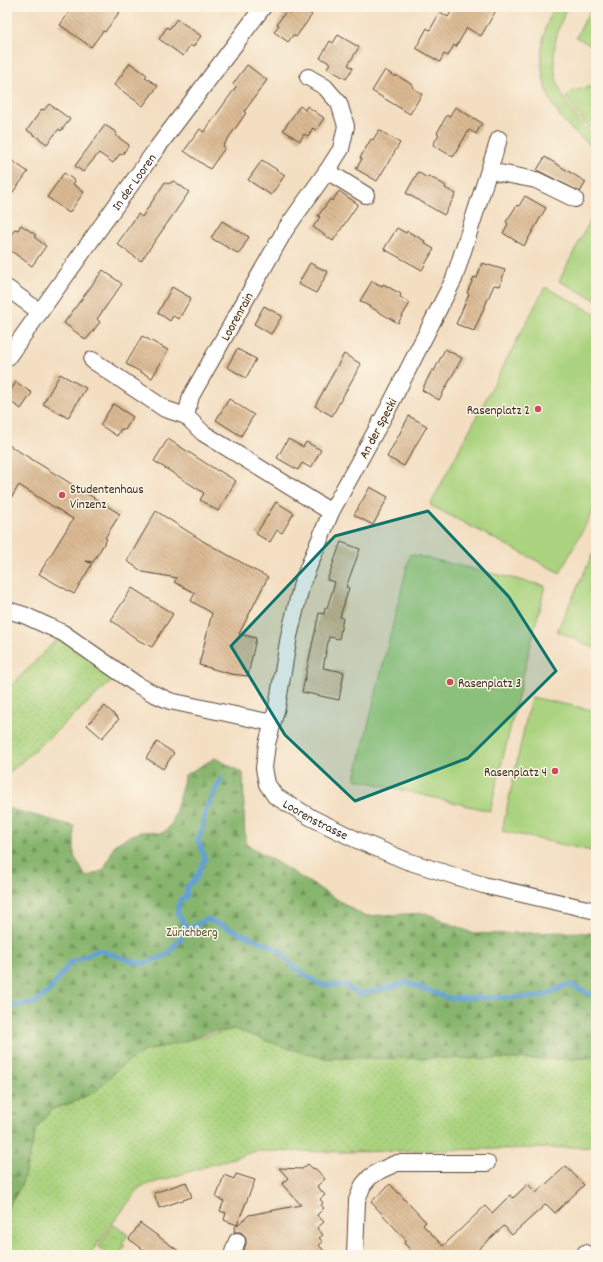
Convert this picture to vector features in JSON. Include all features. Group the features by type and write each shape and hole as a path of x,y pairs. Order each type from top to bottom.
{"street":[{"name":"In der Looren","path":"7,358 157,148 263,7"},
{"name":"Loorenrain","path":"186,416 191,396 285,230 341,149 346,126 339,103 325,87 308,77"},
{"name":"An der Specki","path":"272,723 277,707 289,636 302,584 331,512 389,407 454,279 499,139"},
{"path":"327,171 366,195"},
{"path":"489,171 536,180 575,199"},
{"path":"7,288 40,312"},
{"path":"92,360 165,409 186,416 203,433 331,512"},
{"path":"7,610 24,615 63,633 136,684 152,693 170,700 272,723"},
{"name":"Loorenstrasse","path":"272,723 264,768 266,784 275,796 312,818 407,862 483,885 596,912"},
{"path":"355,1255 357,1200 363,1185 370,1177 397,1163 487,1163"}],"highlighted area":[{"path":"428,511 509,597 556,671 468,758 355,801 285,735 231,646 335,536"}],"green space":[{"path":"554,7 568,7 560,24 554,58 560,89 567,104 578,119 591,132 594,134 596,131 596,149 573,131 559,115 551,101 545,85 542,70 543,38"},
{"path":"592,7 596,7 596,48 576,37"},
{"path":"587,87 596,87 595,128 589,127 575,111 566,97 573,91"},
{"path":"596,209 596,300 559,281"},
{"name":"Rasenplatz 2","path":"545,287 596,314 596,505 560,573 430,505"},
{"path":"596,547 596,649 557,631"},
{"name":"Rasenplatz 3","path":"410,554 545,586 490,811 355,779"},
{"path":"63,633 121,673 7,775 7,690"},
{"name":"Rasenplatz 4","path":"531,697 596,711 596,852 502,831"},
{"name":"Zürichberg","path":"215,758 243,773 245,843 364,916 426,913 474,934 568,932 596,933 596,1057 570,1059 324,1058 290,1049 234,1029 210,1032 183,1042 144,1051 120,1067 96,1091 74,1102 52,1109 36,1129 22,1184 7,1209 7,808 74,826 74,856 86,877 104,870 115,844 141,832 162,833 165,831 173,821 185,775"},
{"path":"234,1029 290,1049 324,1058 570,1059 596,1057 596,1147 347,1152 256,1151 140,1187 89,1255 7,1255 7,1209 22,1184 36,1128 52,1109 74,1102 96,1091 120,1067 144,1051"},
{"path":"114,1225 128,1235 122,1243 125,1246 119,1255 109,1255 98,1247"}],"building":[{"path":"73,7 123,7 105,32 103,31 91,47 60,25"},
{"path":"295,7 314,7 309,13 312,15 296,37 293,35 288,42 274,32 279,25 277,24 286,11 290,13"},
{"path":"454,7 498,7 481,36 467,28 456,47 454,45 448,56 444,54 440,62 416,48 427,28 430,30 440,12 448,17"},
{"path":"177,19 201,36 193,47 190,45 183,56 159,39 167,27 169,29"},
{"path":"338,35 359,47 348,65 353,68 346,79 327,68 330,63 320,58 330,41 333,43"},
{"path":"130,63 147,75 145,77 158,86 143,106 114,85"},
{"path":"247,65 267,80 244,112 246,113 223,146 225,148 210,169 184,151 200,129 204,132 236,87 233,84"},
{"path":"385,70 395,77 396,75 413,85 412,87 422,94 410,114 372,91"},
{"path":"49,104 70,119 61,131 59,129 47,144 27,130 42,109 44,110"},
{"path":"300,106 305,110 307,106 324,118 316,130 313,128 308,136 304,134 300,141 283,130"},
{"path":"455,107 482,123 476,134 469,130 453,157 433,145 439,134 437,133 447,115 449,117"},
{"path":"105,125 117,133 115,135 129,145 122,155 120,154 113,163 99,153 83,172 75,166"},
{"path":"379,130 400,143 377,181 356,169 362,159 360,158 371,139 373,140"},
{"path":"7,157 28,172 7,200"},
{"path":"545,157 586,182 580,192 537,170"},
{"path":"262,160 285,175 271,195 248,180"},
{"path":"418,172 427,178 428,176 438,181 446,186 445,188 456,194 444,215 406,193"},
{"path":"64,173 75,181 73,184 84,192 69,213 47,197"},
{"path":"174,181 189,192 141,261 117,244 138,214 142,217 165,182 168,184"},
{"path":"339,191 358,204 333,241 313,227 320,217 318,216 330,199 332,201"},
{"path":"525,196 546,208 524,246 503,233 508,224 506,222"},
{"path":"222,221 249,237 239,254 211,238"},
{"path":"21,225 36,235 34,237 46,246 32,266 7,248 7,241 15,229 18,230"},
{"path":"397,228 406,233 407,231 425,241 424,243 434,249 422,270 384,249"},
{"path":"310,263 328,272 316,293 298,284"},
{"path":"482,263 505,270 500,286 494,285 474,331 456,324 469,294 467,293 474,277 477,278"},
{"path":"103,270 122,284 97,319 100,322 86,340 64,323"},
{"path":"372,281 382,286 383,284 401,294 400,297 410,303 398,323 360,301"},
{"path":"172,287 191,298 179,319 173,316 170,321 158,313"},
{"path":"264,306 282,316 271,334 254,324"},
{"path":"142,336 168,350 152,378 126,364"},
{"path":"237,349 256,359 246,378 227,367"},
{"path":"445,349 462,358 439,400 422,390"},
{"path":"344,354 361,364 332,416 315,406"},
{"path":"60,374 86,388 68,418 43,404"},
{"path":"16,382 32,393 21,409 7,399 7,396"},
{"path":"229,399 254,415 241,436 216,420"},
{"path":"113,404 133,417 125,430 121,429 117,436 100,425"},
{"path":"409,416 427,426 404,466 387,457"},
{"path":"168,439 236,481 218,511 200,500 204,493 154,461"},
{"path":"288,439 303,447 306,442 321,450 311,468 302,463 298,470 277,458"},
{"path":"7,444 120,514 105,538 107,539 93,562 86,561 92,564 74,594 39,574 73,519 19,485 7,505"},
{"path":"370,487 388,497 373,525 354,515"},
{"path":"276,502 294,513 282,533 277,530 270,542 256,534"},
{"path":"156,511 203,541 268,577 239,634 256,638 248,676 231,674 199,665 212,613 191,601 195,593 174,582 177,578 143,572 127,561"},
{"path":"341,542 360,549 346,587 349,588 340,617 343,618 339,639 329,637 323,668 344,672 339,700 302,692 319,613 324,614 335,582 327,580"},
{"path":"132,588 173,614 152,647 138,640 111,620"},
{"path":"105,706 119,719 102,738 87,725"},
{"path":"157,742 174,753 163,769 146,758"},
{"path":"308,1164 312,1168 316,1169 325,1179 317,1186 325,1195 320,1199 323,1203 321,1205 324,1208 317,1215 324,1222 317,1228 323,1235 319,1238 323,1242 319,1245 325,1252 308,1255 242,1255 246,1244 246,1239 241,1232 234,1232 235,1227 249,1215 301,1205 282,1184 288,1178 279,1168 302,1169"},
{"path":"566,1166 584,1185 555,1213 546,1204 512,1235 504,1226 472,1255 415,1255 404,1243 406,1240 371,1202 390,1184 426,1222 423,1225 443,1246 485,1206 492,1213 510,1195 513,1198 528,1184 536,1193"},
{"path":"236,1174 255,1180 237,1225 224,1220 226,1213 220,1211 224,1201 216,1198 224,1175 234,1179"},
{"path":"186,1182 192,1197 159,1208 154,1193"},
{"path":"140,1223 184,1255 151,1255 129,1239"}],"waterway":[{"path":"188,929 177,913 180,900 186,897 187,886 195,880 205,859 198,840 201,833 205,812 221,779"},
{"path":"7,1007 35,1003 51,989 70,963 99,950 141,964 167,955 188,929 207,919 278,949 294,967 321,985 344,985 359,994 396,986 406,982 448,998 540,997 569,984 594,996 596,995"}],"place":[{"name":"Rasenplatz 2","path":"538,409"},
{"name":"Studentenhaus Vinzenz","path":"62,495"},
{"name":"Rasenplatz 3","path":"450,682"},
{"name":"Rasenplatz 4","path":"555,771"}]}
